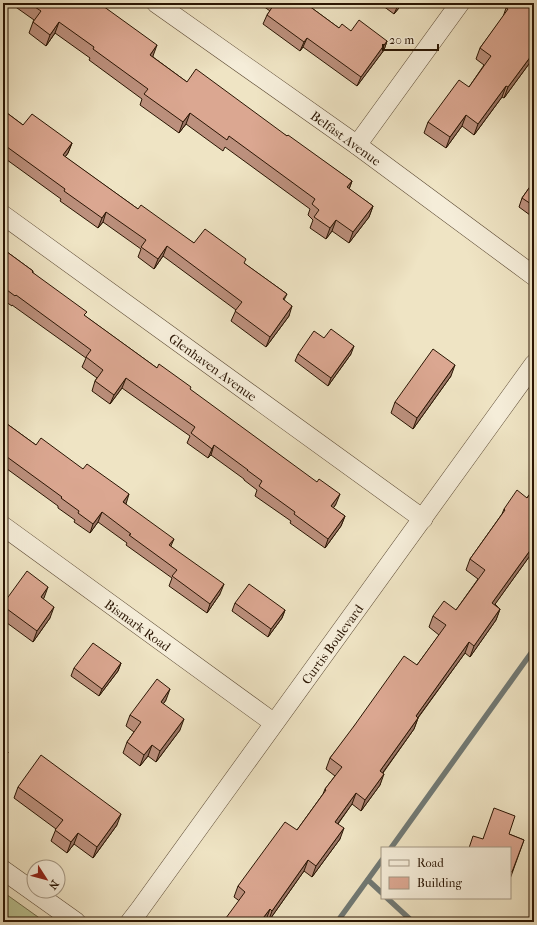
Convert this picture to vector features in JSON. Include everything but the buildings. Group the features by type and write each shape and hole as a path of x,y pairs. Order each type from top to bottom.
{"street":[{"name":"Belfast Avenue","path":"156,3 357,145 534,276"},
{"path":"357,145 460,3"},
{"name":"Glenhaven Avenue","path":"3,215 423,518"},
{"name":"Curtis Boulevard","path":"130,922 534,364"},
{"name":"Bismark Road","path":"3,526 274,724"},
{"path":"3,870 76,922"}],"green space":[{"path":"3,892 45,922 3,922"}],"waterway":[{"path":"392,847 534,649"},
{"path":"337,922 381,861"},
{"path":"368,880 381,892"},
{"path":"388,899 413,922"}]}
